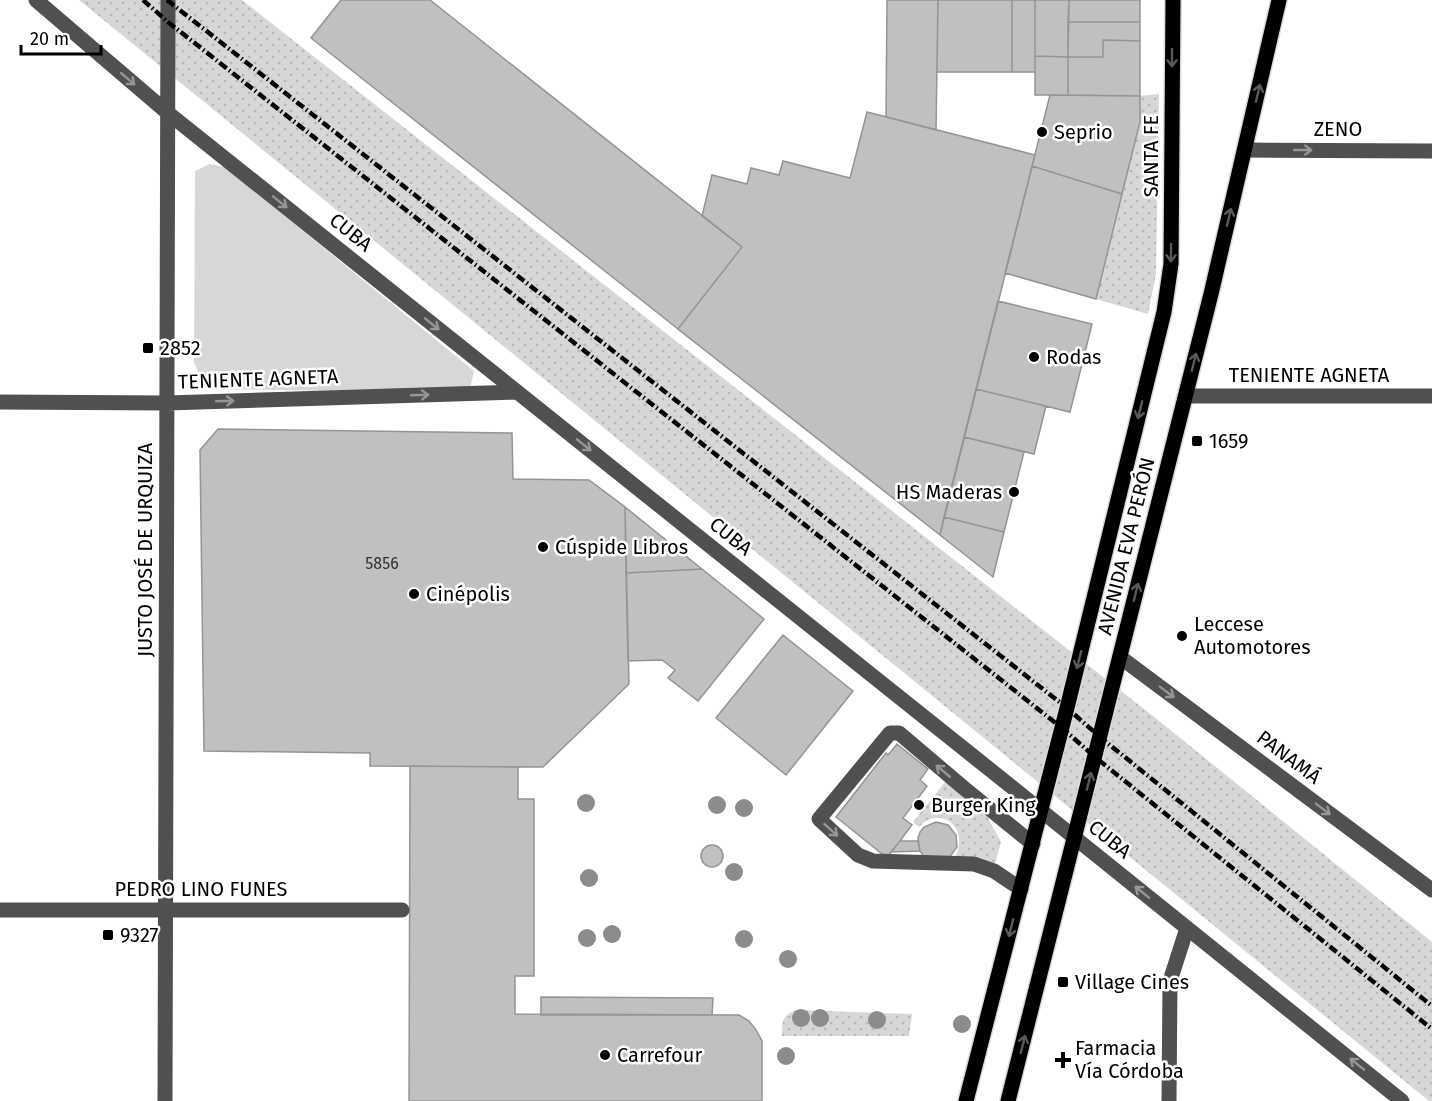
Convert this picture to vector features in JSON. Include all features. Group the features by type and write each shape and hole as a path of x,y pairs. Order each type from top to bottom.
{"main road":[{"name":"SANTA FE","path":"1164,312 1171,264 1173,0"},
{"name":"AVENIDA EVA PERÓN","path":"1008,1101 1186,396 1279,0"},
{"name":"AVENIDA EVA PERÓN","path":"966,1101 1033,844 1164,312"}],"street":[{"name":"CUBA","path":"36,0 168,113 1402,1101"},
{"name":"JUSTO JOSÉ DE URQUIZA","path":"165,1101 168,0"},
{"name":"ZENO","path":"1245,150 1432,151"},
{"name":"TENIENTE AGNETA","path":"0,402 167,403 517,392"},
{"name":"TENIENTE AGNETA","path":"1186,396 1432,396"},
{"name":"PANAMÁ","path":"1120,657 1432,890"},
{"path":"1021,890 994,871 974,864 873,861 858,855 819,819 890,733 899,733 1033,844"},
{"name":"PEDRO LINO FUNES","path":"0,910 402,910"},
{"path":"1169,1101 1170,981 1187,928"}],"shaded area":[{"path":"79,0 242,0 1158,720 1432,942 1432,1101 1429,1101"},
{"path":"1159,94 1156,274 1148,314 1096,299 1140,123 1140,96"},
{"path":"210,164 225,167 474,371 470,388 457,393 218,389 201,380 194,362 195,171"},
{"path":"946,781 987,816 1001,842 995,864 955,858 959,847 958,832 947,820 931,819 919,827 913,822"},
{"path":"796,1010 912,1014 909,1036 782,1036 784,1020 788,1014"}],"building":[{"path":"341,0 430,0 742,247 678,329 311,38"},
{"path":"887,0 938,0 936,130 886,117"},
{"path":"938,0 1012,0 1012,72 937,72"},
{"path":"1012,0 1035,0 1035,72 1012,72"},
{"path":"1035,0 1069,0 1068,57 1035,56"},
{"path":"1069,0 1140,0 1140,22 1068,22"},
{"path":"1068,22 1140,22 1140,41 1103,40 1103,57 1068,57"},
{"path":"1103,40 1140,41 1140,96 1068,95 1068,57 1103,57"},
{"path":"1035,56 1068,57 1068,95 1035,95"},
{"path":"1050,95 1140,96 1140,122 1122,194 1032,166"},
{"path":"867,112 1035,155 940,535 678,329 742,247 702,216 712,175 747,184 751,168 779,175 783,161 850,178"},
{"path":"1032,166 1122,194 1096,299 1005,273"},
{"name":"Rodas","path":"998,301 1092,324 1070,412 976,389"},
{"path":"976,389 1046,406 1034,454 964,437"},
{"name":"Cinépolis","path":"218,429 512,433 513,479 589,480 625,507 629,684 543,767 370,766 370,753 204,751 200,450"},
{"path":"964,437 1024,452 1004,532 944,517"},
{"path":"625,507 702,569 626,573"},
{"path":"944,517 1004,532 993,577 940,535"},
{"path":"702,569 764,619 698,701 668,678 675,670 662,660 628,661 626,573"},
{"path":"783,635 853,691 786,775 716,718"},
{"path":"897,744 928,769 920,780 927,786 903,818 912,825 887,858 836,817 886,753 888,755"},
{"path":"410,766 518,767 518,799 534,799 534,976 515,976 515,1014 739,1015 749,1021 762,1041 762,1101 409,1101"},
{"path":"936,822 948,825 956,835 957,847 949,858 924,857 920,851 918,838 920,832 924,827"},
{"path":"900,841 918,841 920,851 891,852"},
{"path":"712,845 720,848 723,856 720,864 712,867 704,864 701,856 704,848"},
{"path":"541,997 713,998 712,1015 541,1015"}],"railway":[{"path":"143,0 1062,728 1432,1029"},
{"path":"167,0 1067,708 1432,1006"}],"place":[{"name":"Seprio","path":"1042,132"},
{"name":"2852","path":"148,348"},
{"name":"Rodas","path":"1034,357"},
{"name":"1659","path":"1197,441"},
{"name":"HS Maderas","path":"1014,492"},
{"name":"Cúspide Libros","path":"543,547"},
{"name":"Cinépolis","path":"414,594"},
{"name":"Leccese Automotores","path":"1182,636"},
{"name":"Burger King","path":"919,805"},
{"name":"9327","path":"108,935"},
{"name":"Village Cines","path":"1063,982"},
{"name":"Carrefour","path":"605,1055"},
{"name":"Farmacia Vía Córdoba","path":"1063,1060"}]}
